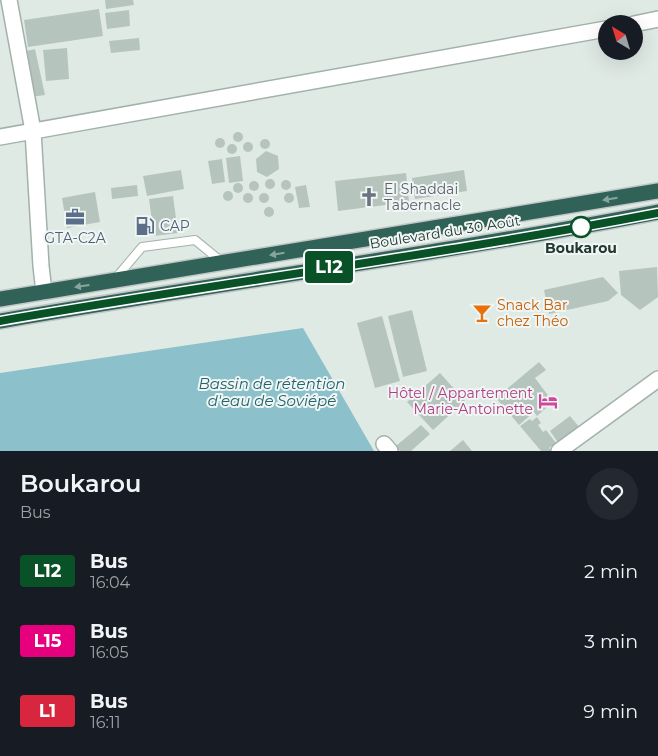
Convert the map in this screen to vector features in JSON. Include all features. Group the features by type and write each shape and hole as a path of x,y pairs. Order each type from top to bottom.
{"highway":[{"name":"Boulevard du 30 Août","path":"0,299 113,282 222,262 658,191"},
{"name":"Boulevard du 30 Août","path":"0,321 573,228 658,212"},
{"path":"222,262 225,283"},
{"path":"113,282 115,302"}],"street":[{"path":"9,0 33,132 44,292"},
{"path":"643,22 658,20"},
{"path":"0,137 598,30"},
{"path":"560,451 658,379"}],"lane":[{"path":"113,282 140,250 147,246 195,240 222,262"}],"water":[{"name":"Bassin de rétention d'eau de Soviépé","path":"303,328 374,451 0,451 0,373"}],"building":[{"path":"105,0 133,0 134,5 106,9"},
{"path":"99,9 103,36 28,47 24,20"},
{"path":"129,10 130,26 107,29 105,13"},
{"path":"139,38 140,50 111,53 109,41"},
{"path":"67,48 69,79 46,81 43,50"},
{"path":"35,49 45,95 31,97 22,52"},
{"path":"236,132 240,132 243,137 242,141 236,142 233,139 233,135"},
{"path":"218,138 222,138 225,143 224,147 218,148 215,145 215,141"},
{"path":"263,139 267,139 270,144 269,148 263,149 260,146 260,142"},
{"path":"246,142 250,142 253,147 252,151 246,152 243,149 243,145"},
{"path":"230,144 234,144 237,149 236,153 230,154 227,151 227,147"},
{"path":"266,151 278,156 279,169 267,177 257,172 256,159"},
{"path":"240,156 243,181 229,183 226,158"},
{"path":"222,159 225,182 212,184 208,161"},
{"path":"181,170 184,189 147,196 143,176"},
{"path":"464,170 467,191 415,199 412,178"},
{"path":"406,173 409,202 338,211 335,181"},
{"path":"268,179 272,179 275,184 274,188 268,189 265,186 265,182"},
{"path":"284,180 288,180 291,185 290,189 284,190 281,187 281,183"},
{"path":"252,181 256,181 259,186 258,190 252,191 249,188 249,184"},
{"path":"236,183 240,183 243,188 242,192 236,193 233,190 233,186"},
{"path":"137,185 138,196 112,199 111,188"},
{"path":"306,185 310,207 299,208 295,187"},
{"path":"226,191 230,191 233,196 232,200 226,201 223,198 223,194"},
{"path":"95,192 100,222 67,228 62,198"},
{"path":"246,193 250,193 253,198 252,202 246,203 243,200 243,196"},
{"path":"262,193 266,193 269,198 268,202 262,203 259,200 259,196"},
{"path":"287,193 291,193 294,198 293,202 287,203 284,200 284,196"},
{"path":"173,196 178,233 154,236 149,199"},
{"path":"267,207 271,207 274,212 273,216 267,217 264,214 264,210"},
{"path":"657,267 658,297 640,310 621,295 619,271"},
{"path":"603,277 618,293 608,301 549,314 544,290"},
{"path":"412,310 427,371 403,377 388,316"},
{"path":"382,316 400,381 375,388 357,323"},
{"path":"539,362 546,370 535,378 553,402 537,416 534,412 519,425 496,398"},
{"path":"440,373 465,401 433,430 407,402"},
{"path":"570,416 580,428 559,444 550,431"},
{"path":"537,417 541,423 538,425 543,432 546,430 556,443 549,448 552,451 541,451 520,426 530,419 532,421"},
{"path":"421,425 430,434 411,451 400,451 396,446"},
{"path":"463,440 472,451 450,451"}],"bus line":[{"name":"L12","path":"0,321 225,283 583,227 658,213"}],"place":[{"name":"El Shaddai Tabernacle","path":"369,197"},
{"name":"GTA-C2A","path":"75,217"},
{"name":"CAP","path":"145,226"},
{"name":"Boukarou","path":"581,227"},
{"name":"Snack Bar chez Théo","path":"482,313"},
{"name":"Hôtel / Appartement Marie-Antoinette","path":"548,401"}]}
